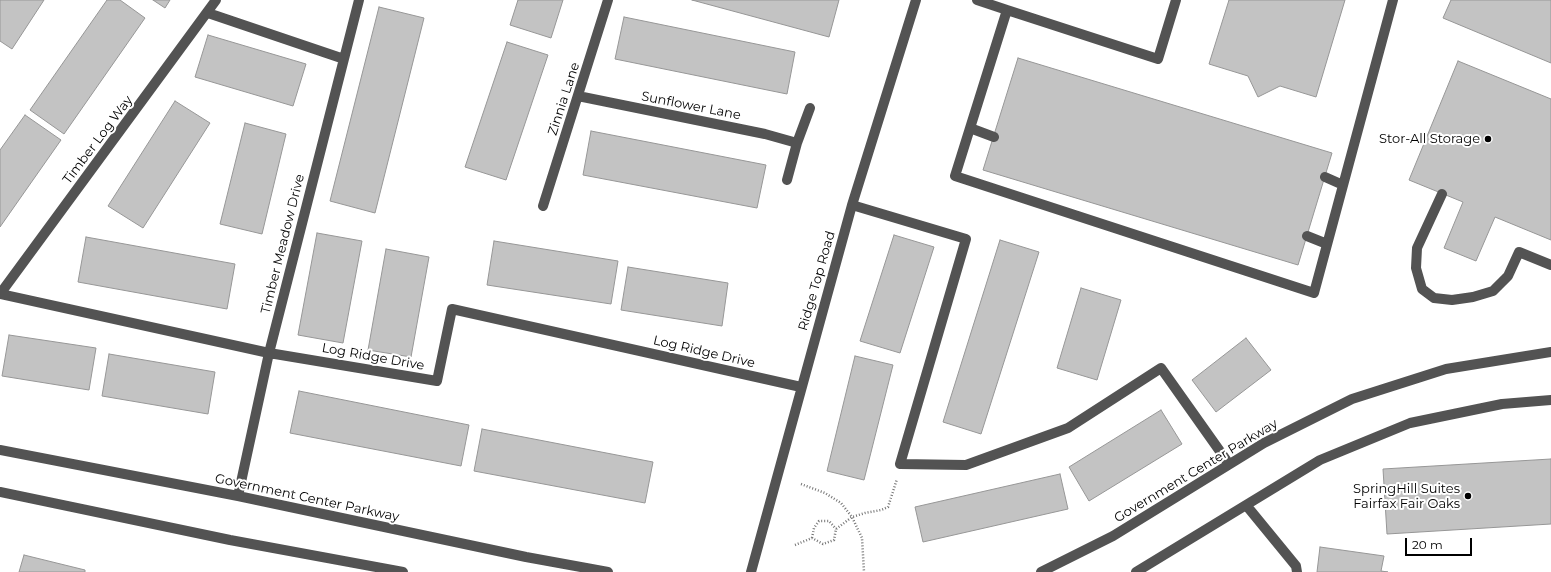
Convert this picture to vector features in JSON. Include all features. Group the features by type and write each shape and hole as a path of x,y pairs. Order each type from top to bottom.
{"street":[{"name":"Timber Log Way","path":"0,294 208,13 216,0"},
{"name":"Timber Meadow Drive","path":"238,496 269,353 358,0"},
{"name":"Zinnia Lane","path":"543,206 608,0"},
{"name":"Ridge Top Road","path":"751,572 852,205 916,0"},
{"path":"977,0 1158,59 1176,0"},
{"path":"1008,10 955,176 1314,293 1393,0"},
{"path":"208,13 344,59"},
{"name":"Sunflower Lane","path":"578,96 765,134 797,143"},
{"path":"787,180 797,143 810,108"},
{"path":"970,128 994,137"},
{"path":"1325,177 1343,184"},
{"path":"1442,194 1417,248 1416,268 1422,289 1434,298 1452,300 1473,297 1493,290 1508,276 1519,252 1551,265"},
{"path":"852,205 966,239 900,464 966,465 1068,428 1161,368 1230,464"},
{"path":"1307,236 1327,244"},
{"name":"Log Ridge Drive","path":"0,294 269,353 437,381 452,309 801,387"},
{"name":"Government Center Parkway","path":"1041,572 1113,536 1264,443 1352,399 1446,369 1551,352"},
{"path":"1136,572 1320,460 1410,424 1502,404 1551,400"},
{"name":"Government Center Parkway","path":"0,450 238,496 526,557 608,572"},
{"path":"0,492 230,540 403,572"},
{"path":"1246,505 1296,566 1297,572"}],"path":[{"path":"812,538 823,544 834,540 836,529 852,517 888,507 900,464"},
{"path":"801,484 825,493 841,503 852,517 862,538 864,572"},
{"path":"812,538 814,528 819,521 829,521 836,529"},
{"path":"796,545 812,538"}],"building":[{"path":"0,0 44,0 12,49 0,41"},
{"path":"107,0 120,0 145,18 64,134 30,110"},
{"path":"153,0 170,0 165,8"},
{"path":"518,0 563,0 551,38 510,25"},
{"path":"692,0 839,0 829,37"},
{"path":"1229,0 1345,0 1316,97 1280,86 1258,97 1248,76 1209,64"},
{"path":"1451,0 1551,0 1551,63 1443,18"},
{"path":"379,7 424,18 375,213 330,201"},
{"path":"624,17 795,52 787,94 615,59"},
{"path":"208,35 306,64 293,106 195,77"},
{"path":"507,42 548,55 506,180 465,167"},
{"path":"1018,58 1332,153 1298,265 983,170"},
{"name":"Stor-All Storage","path":"1458,61 1551,99 1551,240 1495,217 1476,261 1444,248 1463,202 1409,180"},
{"path":"175,101 210,123 143,228 108,206"},
{"path":"25,115 61,140 0,227 0,150"},
{"path":"245,123 286,134 262,234 220,224"},
{"path":"591,131 766,165 757,208 583,175"},
{"path":"317,233 362,241 343,343 298,335"},
{"path":"894,235 934,247 900,353 860,341"},
{"path":"86,237 235,264 227,309 78,282"},
{"path":"1000,240 1039,252 981,434 943,422"},
{"path":"494,241 618,261 611,304 487,285"},
{"path":"386,249 429,257 411,357 368,350"},
{"path":"628,267 728,283 722,326 621,310"},
{"path":"1081,288 1121,300 1097,380 1057,368"},
{"path":"9,335 96,348 89,390 2,376"},
{"path":"1246,338 1271,370 1216,412 1192,380"},
{"path":"109,354 215,372 208,414 102,396"},
{"path":"855,356 893,365 864,480 827,471"},
{"path":"299,391 469,425 461,466 290,433"},
{"path":"1161,410 1182,444 1089,501 1069,467"},
{"path":"482,429 653,462 645,503 474,471"},
{"name":"SpringHill Suites Fairfax Fair Oaks","path":"1551,459 1551,524 1387,534 1383,469"},
{"path":"1060,474 1068,509 923,542 915,507"},
{"path":"1320,547 1384,556 1381,571 1388,572 1317,572"},
{"path":"24,555 85,570 85,572 19,572"}],"place":[{"name":"Stor-All Storage","path":"1488,139"},
{"name":"SpringHill Suites Fairfax Fair Oaks","path":"1468,496"}]}
